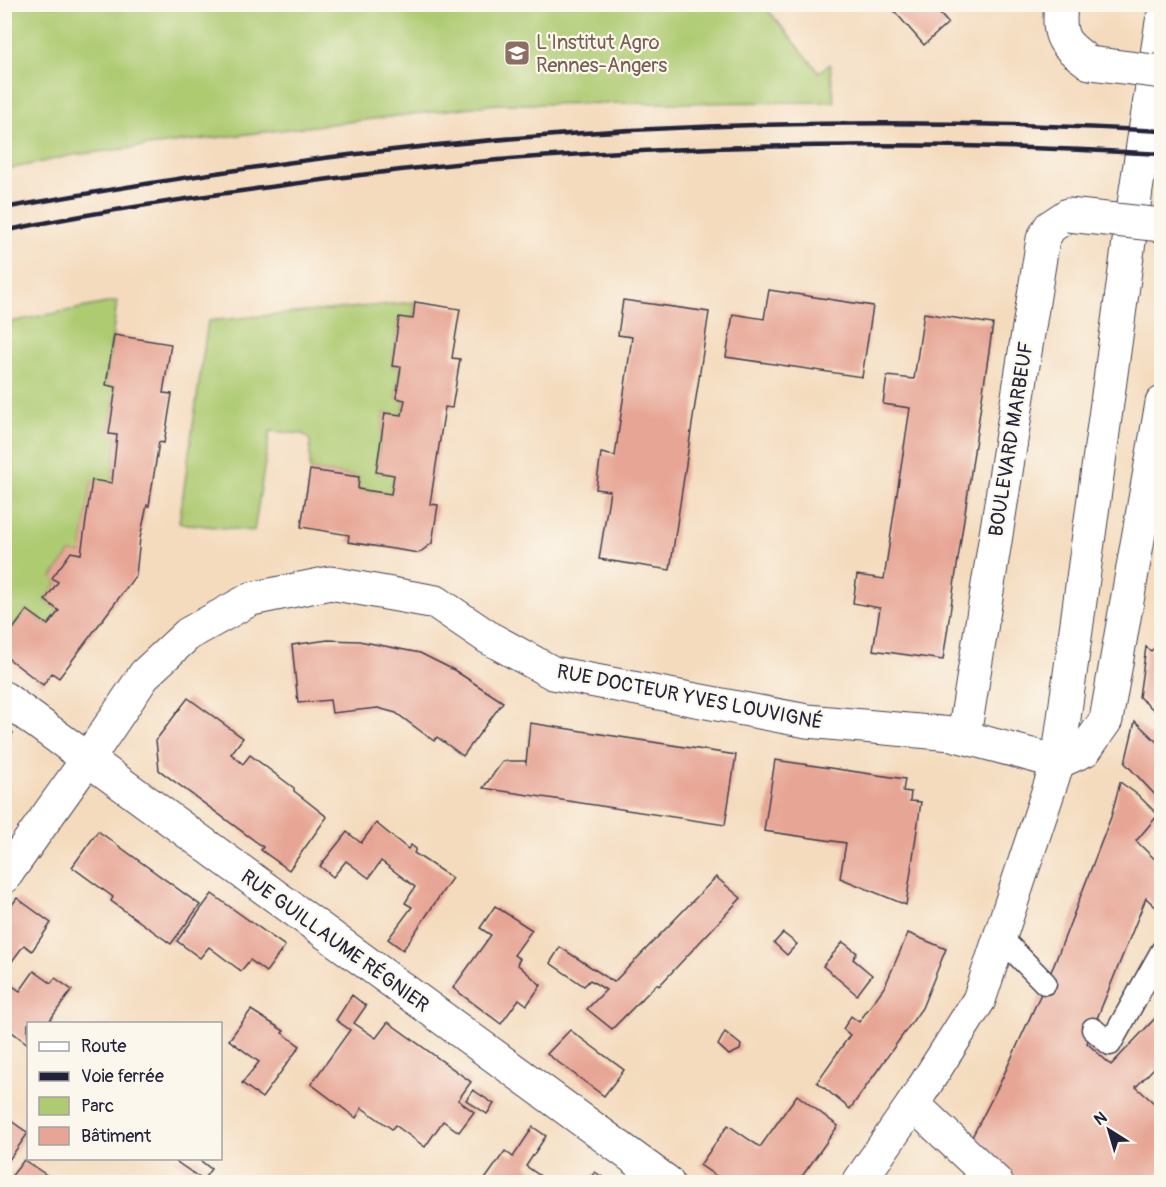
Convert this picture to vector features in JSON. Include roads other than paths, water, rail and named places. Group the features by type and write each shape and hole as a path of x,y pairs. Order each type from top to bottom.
{"street":[{"path":"1061,4 1060,31 1068,47 1090,63 1161,72"},
{"path":"860,1182 979,1000 1058,762 1161,22"},
{"name":"BOULEVARD MARBEUF","path":"963,736 1043,239 1050,227 1068,216 1161,225"},
{"path":"1058,762 1085,750 1106,720 1161,403"},
{"name":"RUE DOCTEUR YVES LOUVIGNÉ","path":"4,877 145,674 188,634 251,599 330,583 436,603 489,638 553,673 823,723 963,736 1058,762"},
{"name":"RUE GUILLAUME RÉGNIER","path":"4,698 667,1182"},
{"path":"913,1104 996,1182"}],"lane":[{"path":"1000,937 1045,983"},
{"path":"1093,1029 1110,1044 1161,951"}],"railway":[{"path":"4,208 180,178 312,159 557,135 658,129 860,123 1061,126 1162,131"},
{"path":"4,231 170,201 403,170 537,157 615,152 849,145 1005,147 1162,154"}],"place":[{"name":"L'Institut Agro Rennes-Angers","path":"517,53"}]}
